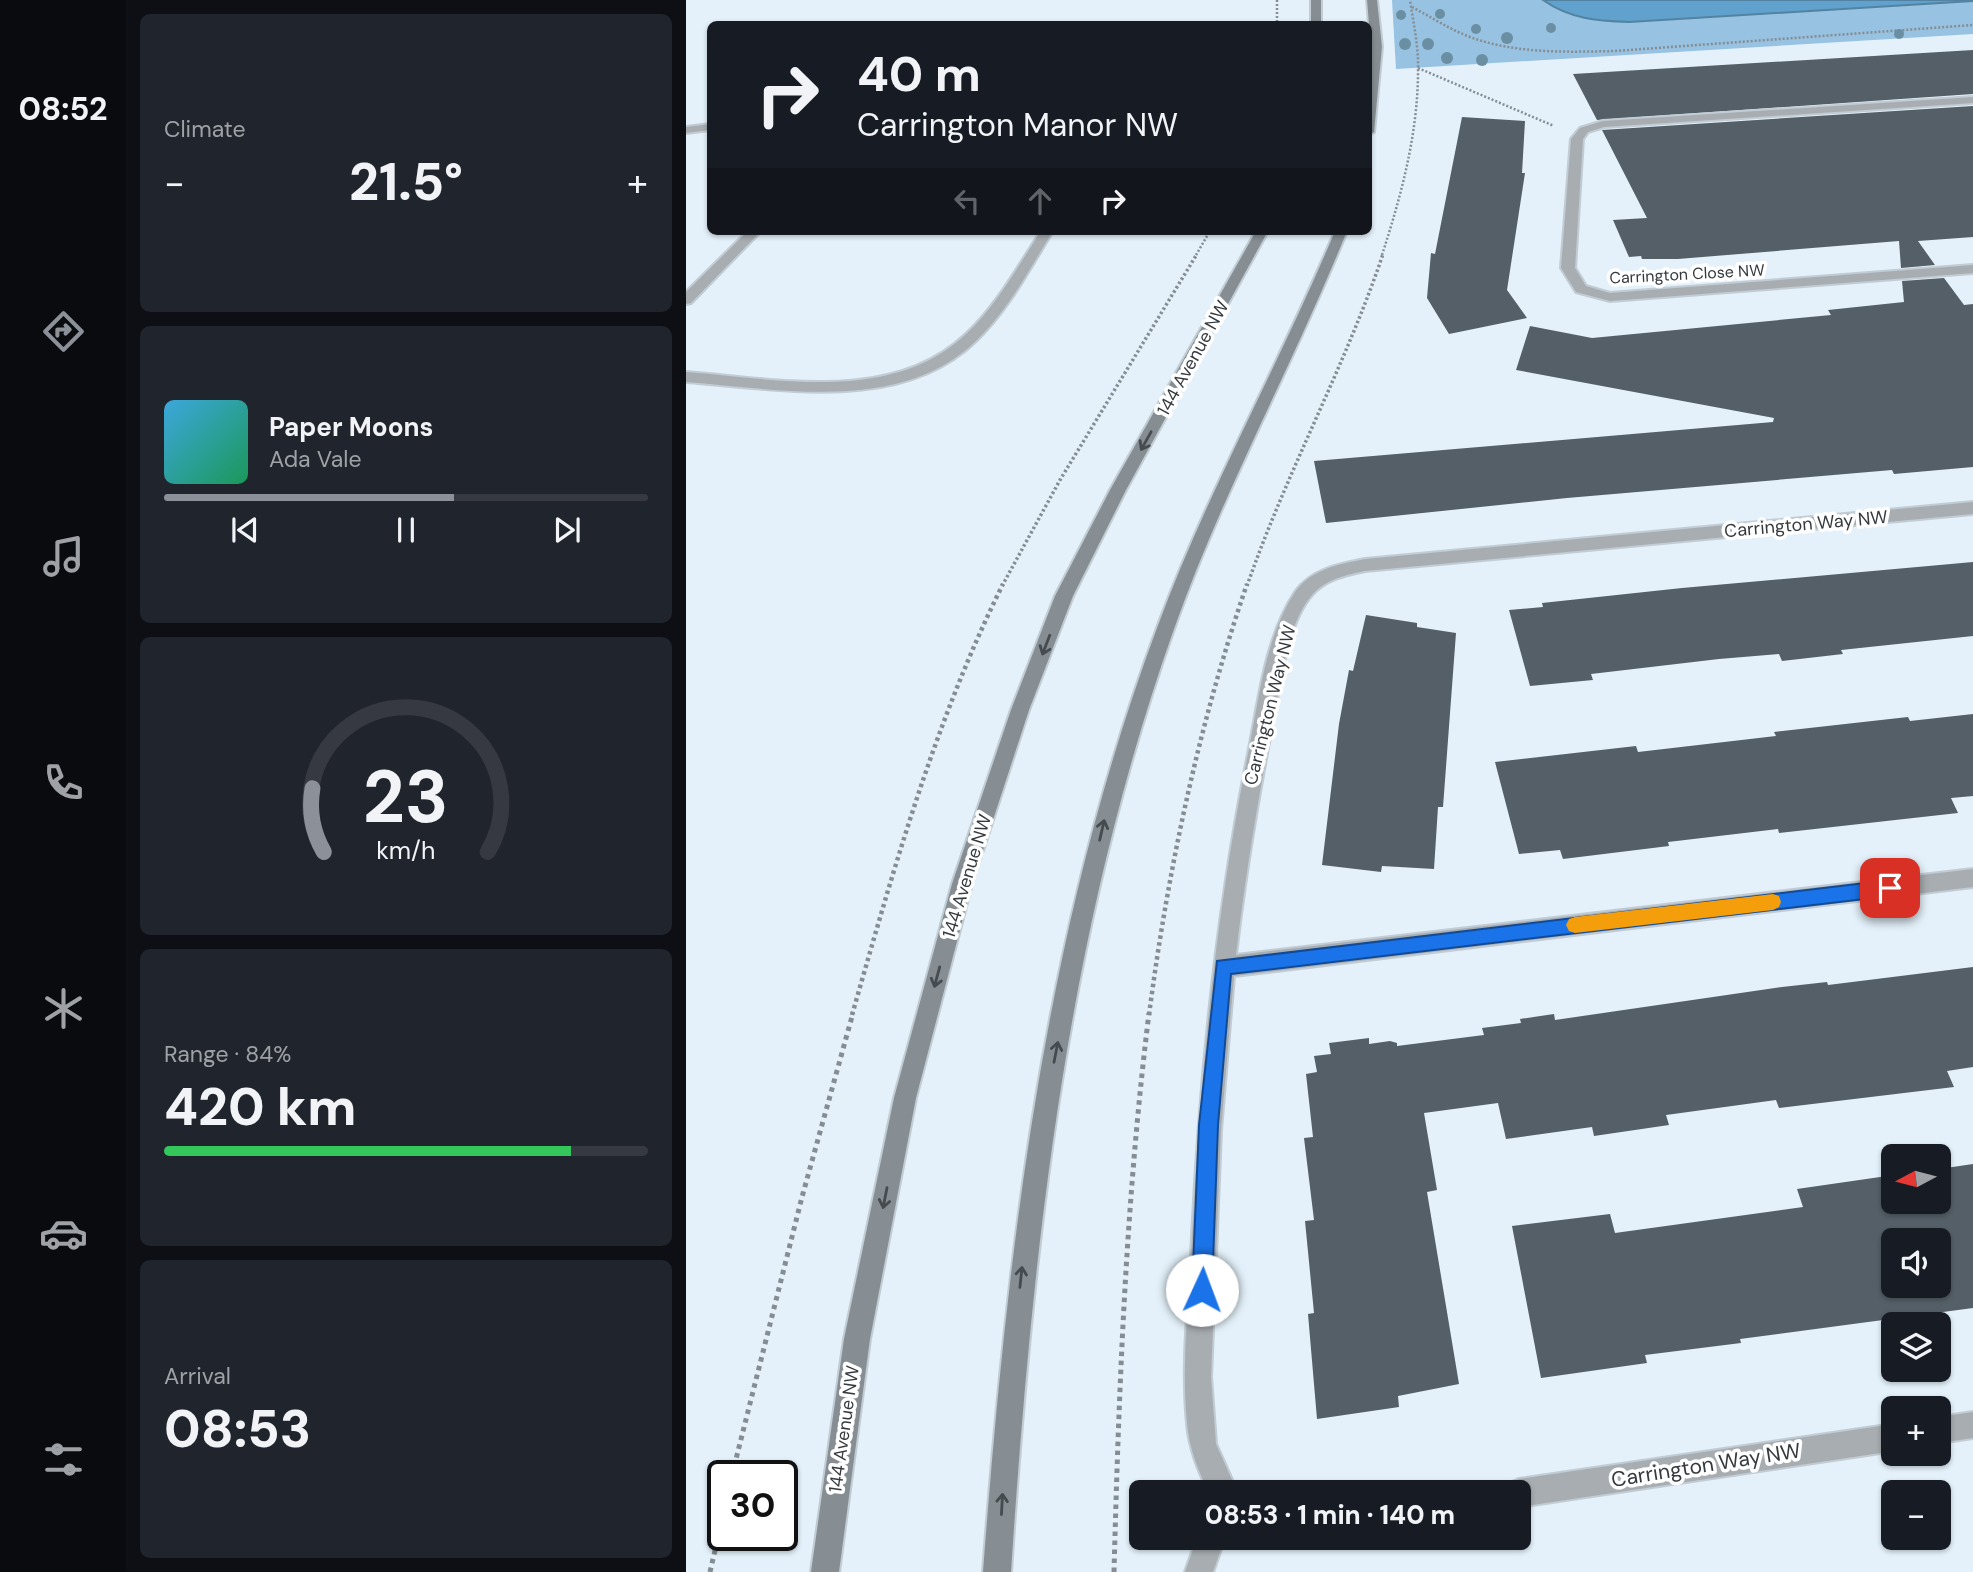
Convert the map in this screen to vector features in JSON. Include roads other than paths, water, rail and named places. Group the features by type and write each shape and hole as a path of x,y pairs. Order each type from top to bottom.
{"main road":[{"path":"1315,0 1316,21"},
{"path":"1372,0 1377,61 1372,100"},
{"name":"144 Avenue NW","path":"825,1572 859,1326 905,1098 962,884 1020,710 1064,596 1118,490 1260,235"},
{"path":"997,1572 1021,1273 1051,1080 1071,973 1112,787 1166,627 1339,235"}],"street":[{"name":"Carrington Close NW","path":"1973,100 1603,124 1582,133 1577,139 1568,268 1581,289 1610,297 1973,269"},
{"path":"686,130 707,127"},
{"path":"686,300 751,235"},
{"path":"686,377 838,385 895,379 921,372 946,359 974,335 1012,286 1044,235"},
{"name":"Carrington Way NW","path":"1218,1480 1203,1446 1199,1373 1208,1125 1223,967 1246,806 1267,705 1288,626 1301,597 1316,580 1335,571 1364,565 1973,508"},
{"path":"1223,967 1973,878"},
{"path":"1951,1428 1973,1424"},
{"name":"Carrington Way NW","path":"1531,1491 1881,1439"},
{"path":"1199,1572 1207,1550"}]}
